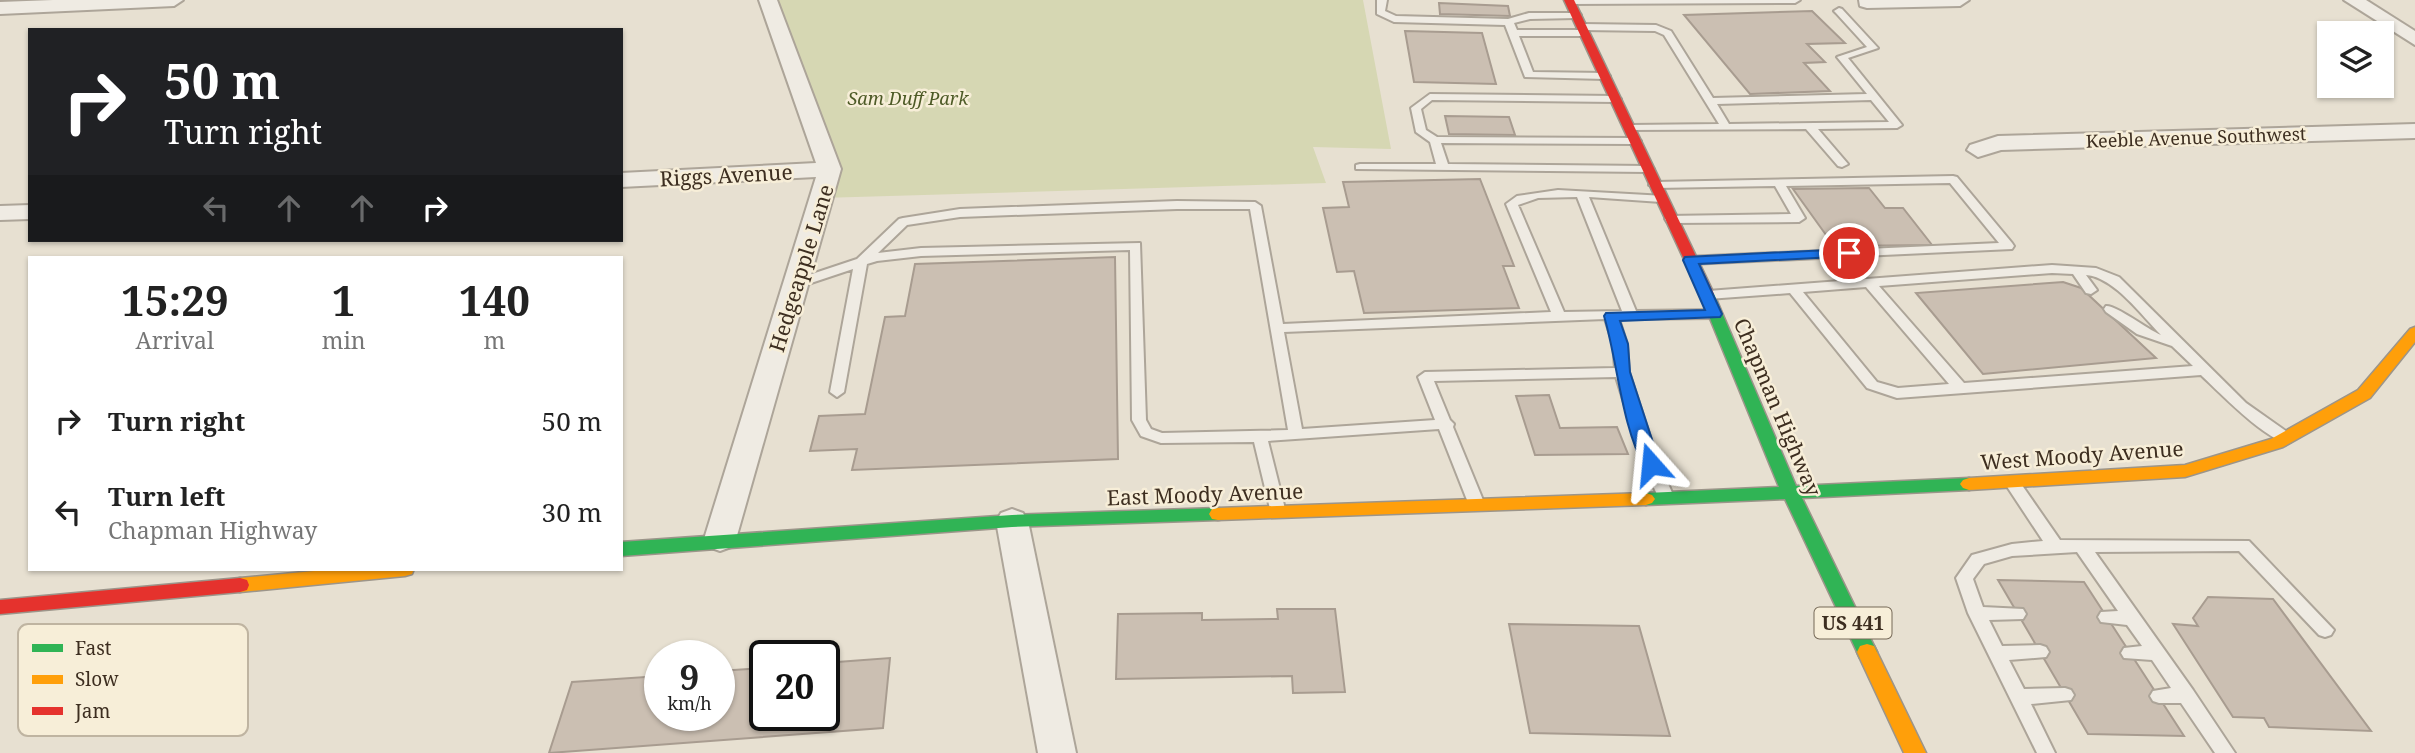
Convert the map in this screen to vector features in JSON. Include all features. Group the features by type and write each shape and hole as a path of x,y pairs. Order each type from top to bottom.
{"main road":[{"name":"Chapman Highway","path":"1576,15 1707,295 1791,494 1915,753"},
{"name":"West Moody Avenue","path":"1791,494 2185,471 2285,438 2364,394 2415,332"},
{"name":"East Moody Avenue","path":"623,549 720,539 1012,521 1478,507 1791,494"},
{"path":"0,607 384,571"}],"street":[{"path":"0,8 174,0"},
{"name":"Hedgeapple Lane","path":"720,539 830,169 768,0"},
{"path":"1867,2 1960,0"},
{"path":"2353,0 2415,39"},
{"name":"Keeble Avenue Southwest","path":"1978,150 1998,142 2415,131"},
{"name":"Riggs Avenue","path":"623,180 830,169"},
{"path":"0,214 28,212"},
{"path":"1012,521 1058,753"}],"lane":[{"path":"1382,0 1380,12 1394,19 1511,27 1576,15 1656,28 1668,33 1726,127"},
{"path":"1511,27 1529,16 1795,0"},
{"path":"1616,99 1430,97 1416,108 1421,132 1435,140 1633,135 1726,127 1897,125 1842,57 1873,48 1839,11"},
{"path":"1511,27 1530,75 1605,76"},
{"path":"1710,101 1874,97"},
{"path":"1809,126 1842,164"},
{"path":"1435,140 1443,168"},
{"path":"1360,167 1648,169"},
{"path":"1559,316 1512,204 1523,197 1658,192 1778,182 1953,179 2008,246 1690,260"},
{"path":"1671,219 1799,218 1778,182"},
{"path":"1582,195 1631,316"},
{"path":"837,392 861,262 903,222 937,216 1177,205 1255,206 1296,434"},
{"path":"796,284 861,262 921,252 1136,246 1139,420 1146,432 1161,438 1260,437 1447,424"},
{"path":"1707,295 2052,269 2096,272 2114,279 2241,407 2285,438"},
{"path":"2076,270 2093,287"},
{"path":"1869,283 1961,389"},
{"path":"1793,288 1872,385 1897,393 2205,370"},
{"path":"2117,310 2124,322 2136,326 2147,335 2177,342"},
{"path":"1277,328 1559,316 1715,314"},
{"path":"1611,316 1620,344 1622,372 1651,464 1667,499"},
{"path":"1478,507 1461,471 1447,424 1425,377 1622,372"},
{"path":"1260,437 1278,513"},
{"path":"2012,482 2055,546"},
{"path":"2082,545 2226,753"},
{"path":"2046,753 2021,697 1977,613 1964,578 1978,559 2012,550 2055,546 2243,545 2325,631"},
{"path":"1977,613 2017,614"},
{"path":"2107,617 2132,618"},
{"path":"1999,653 2040,652"},
{"path":"2130,653 2157,653"},
{"path":"2021,697 2066,695"},
{"path":"2159,696 2186,695"}],"green space":[{"name":"Sam Duff Park","path":"768,0 1363,0 1391,149 1313,147 1326,183 821,198 830,169"}],"building":[{"path":"1439,3 1508,6 1510,16 1440,14"},
{"path":"1812,11 1845,43 1807,44 1825,62 1804,63 1830,91 1750,94 1684,15"},
{"path":"1405,31 1482,33 1496,84 1414,82"},
{"path":"1445,116 1509,117 1515,135 1449,134"},
{"path":"1480,179 1514,266 1503,266 1519,308 1364,313 1354,271 1337,272 1323,208 1349,207 1343,182"},
{"path":"1869,188 1885,208 1903,208 1932,245 1834,246 1793,189"},
{"path":"1115,257 1118,459 852,470 857,449 810,451 819,416 865,414 885,317 905,316 915,264"},
{"path":"2063,282 2081,288 2156,358 1983,374 1916,293"},
{"path":"1549,395 1560,428 1617,427 1628,454 1535,455 1516,396"},
{"path":"1998,580 2084,582 2184,736 2088,734"},
{"path":"2208,597 2273,599 2371,731 2269,727 2264,718 2233,717 2173,624 2198,626 2193,618"},
{"path":"1277,609 1335,609 1345,692 1293,693 1292,676 1116,679 1118,614 1202,613 1202,620 1278,619"},
{"path":"1509,624 1639,626 1670,736 1530,733"},
{"path":"890,658 883,728 549,753 572,682 644,677 644,731 735,731 735,670 749,669 749,731 840,731 840,662"}],"traffic: fast":[{"path":"1707,294 1791,494 1867,652"},
{"path":"1646,499 1969,484"},
{"path":"623,549 1012,521 1218,514"}],"traffic: slow":[{"path":"1969,484 2185,471 2277,443 2364,394 2415,332"},
{"path":"1218,514 1646,499"},
{"path":"240,585 384,571"},
{"path":"1867,652 1915,753"}],"traffic: jam":[{"path":"1569,0 1707,294"},
{"path":"0,607 240,585"}],"route":[{"path":"1651,464 1622,372 1620,344 1611,316 1715,314 1690,260 1849,253"}]}
